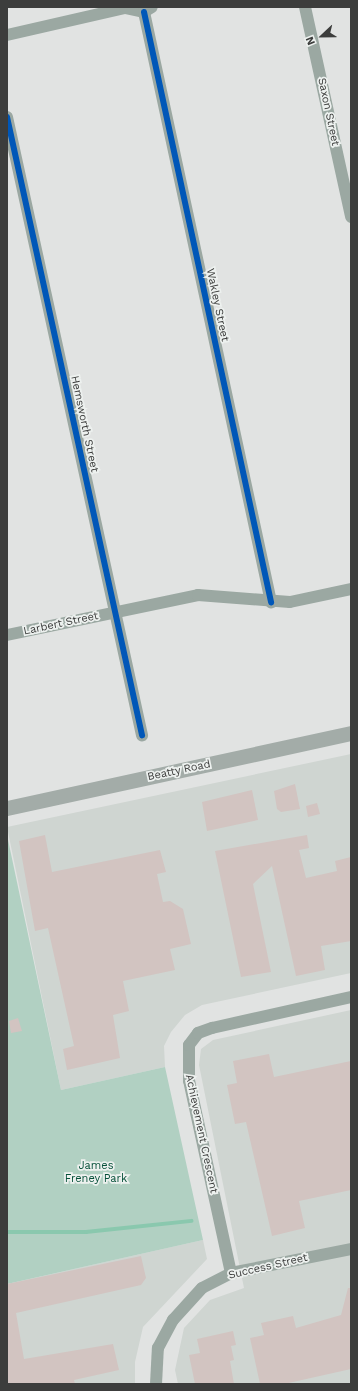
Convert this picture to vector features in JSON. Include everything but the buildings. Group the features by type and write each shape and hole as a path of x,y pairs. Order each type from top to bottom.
{"main road":[{"name":"Beatty Road","path":"7,808 351,733"}],"street":[{"name":"Saxon Street","path":"305,7 351,217"},
{"path":"7,35 82,12 125,8 148,10"},
{"name":"Wakley Street","path":"148,10 270,602"},
{"name":"Hemsworth Street","path":"7,117 142,735"},
{"name":"Larbert Street","path":"7,635 198,595 270,602 290,602 351,589"},
{"name":"Achievement Crescent","path":"231,1273 189,1081 189,1045 198,1033 212,1028 351,997"},
{"name":"Success Street","path":"156,1384 158,1348 173,1320 202,1288 231,1273 351,1249"}],"shaded area":[{"path":"351,754 351,973 202,1005 185,1015 171,1032 164,1046 165,1067 61,1090 7,827"},
{"path":"351,1010 351,1384 178,1384 175,1370 184,1328 210,1300 244,1288 199,1065 201,1049 213,1040"},
{"path":"203,1240 207,1259 143,1327 135,1362 135,1384 7,1384 7,1284"}],"green space":[{"name":"James Freney Park","path":"7,835 61,1090 165,1067 203,1240 7,1284"}],"waterway":[{"path":"7,1232 86,1232 191,1221"}],"cycle path":[{"path":"144,12 271,602"},
{"path":"7,117 142,735"}]}
